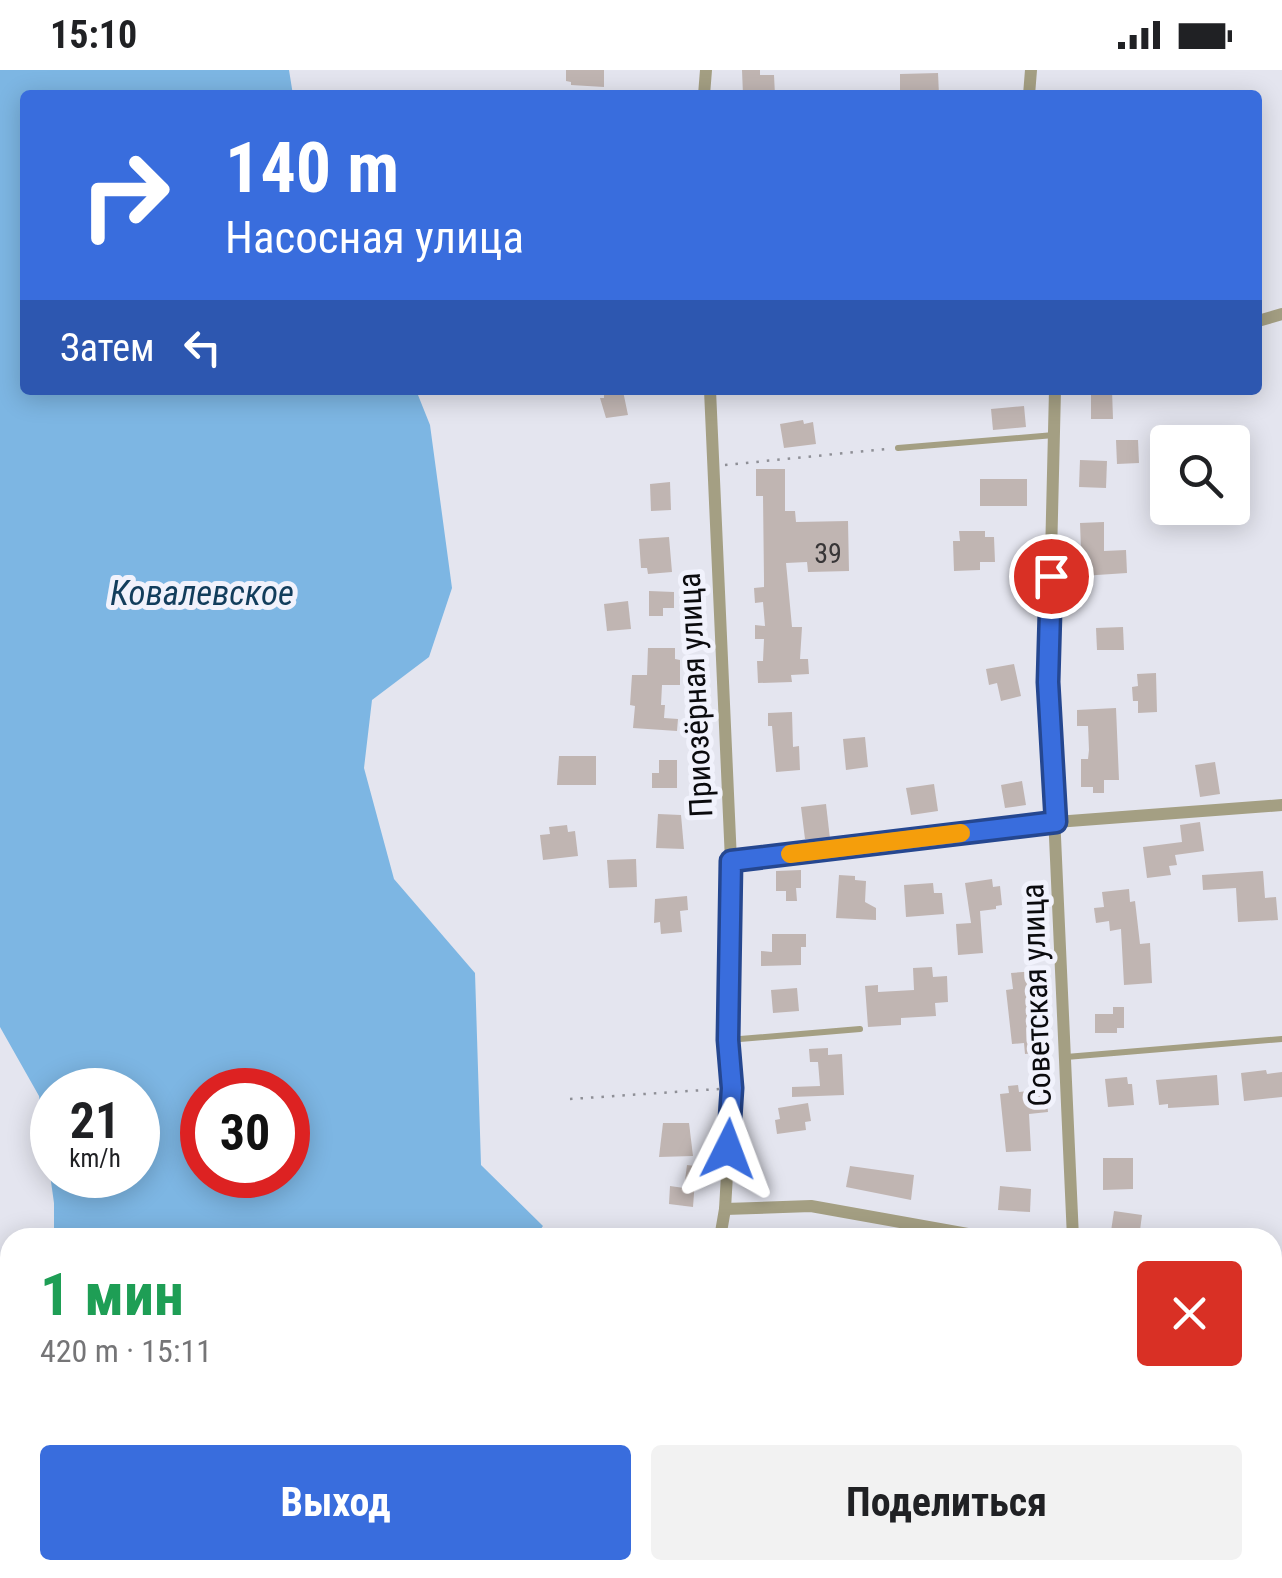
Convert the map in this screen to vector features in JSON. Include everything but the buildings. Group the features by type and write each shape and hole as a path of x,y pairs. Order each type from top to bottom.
{"street":[{"name":"Приозёрная улица","path":"710,395 731,861 728,1040 732,1088 722,1228"},
{"name":"Советская улица","path":"1055,395 1048,682 1073,1228"},
{"path":"731,861 1056,822 1282,805"},
{"path":"725,1210 811,1206 934,1228"}],"lane":[{"path":"898,448 1054,435"},
{"path":"728,1040 860,1030"},
{"path":"1066,1057 1282,1038"}],"path":[{"path":"711,466 898,448"},
{"path":"570,1098 732,1088"}],"water":[{"name":"Ковалевское","path":"0,70 289,70 292,90 20,90 20,395 418,395 430,425 452,588 429,657 372,700 364,768 394,879 475,973 481,1165 543,1226 54,1228 53,1198 160,1198 160,1068 30,1068 30,1080 0,1027"}],"slow traffic":[{"path":"790,854 961,833"}],"route":[{"path":"728,1149 732,1088 728,1040 731,861 1056,822 1048,682 1051,576"}]}
